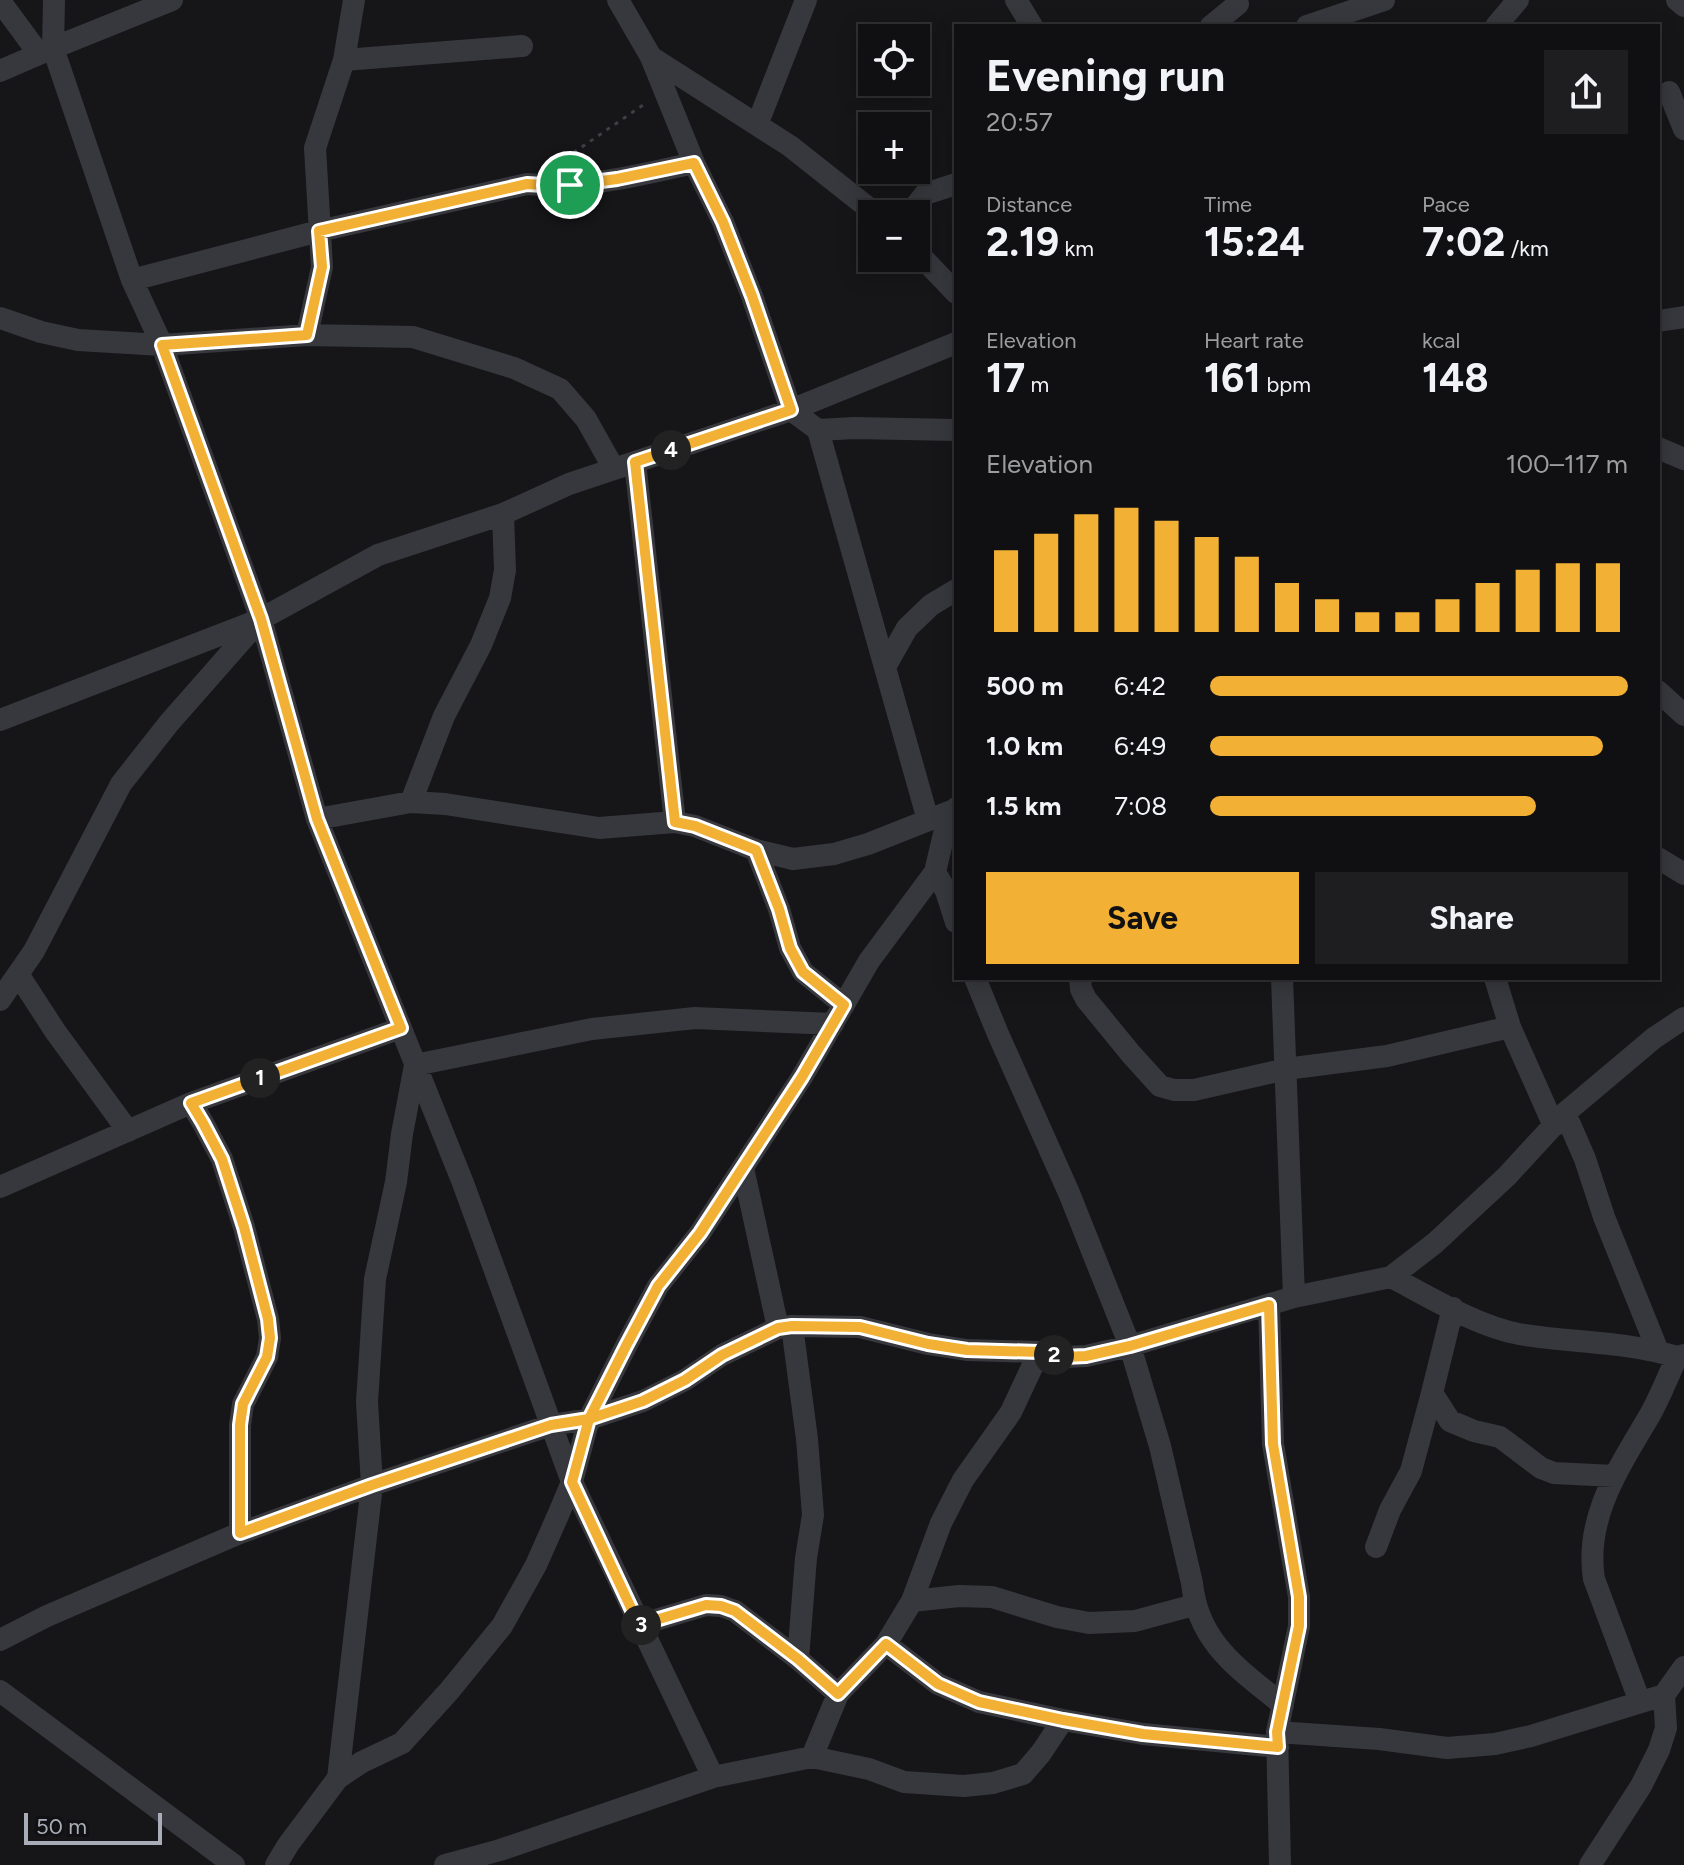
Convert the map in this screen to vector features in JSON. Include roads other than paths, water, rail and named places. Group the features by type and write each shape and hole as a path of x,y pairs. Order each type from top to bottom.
{"street":[{"path":"46,51 54,0"},
{"path":"0,71 172,0"},
{"path":"307,335 322,267 315,148 344,60 354,0"},
{"path":"618,0 651,57 694,163 723,222 791,410 818,430 928,820"},
{"path":"757,125 806,0"},
{"path":"1016,0 1031,24"},
{"path":"1313,24 1384,0"},
{"path":"1498,24 1518,0"},
{"path":"1677,0 1684,6"},
{"path":"0,1 46,51 132,280 162,345 261,619 317,819 463,1183 572,1482 713,1777"},
{"path":"1214,24 1239,10"},
{"path":"344,60 522,46"},
{"path":"651,57 790,146 858,200"},
{"path":"1670,91 1684,129"},
{"path":"132,280 319,231 527,184 570,185 694,163"},
{"path":"920,200 925,194 954,185"},
{"path":"930,266 954,291"},
{"path":"1660,321 1684,317"},
{"path":"0,318 78,340 162,345 307,335 413,337 514,368 560,389 624,465 675,822"},
{"path":"0,720 261,619 378,555 503,514 569,484 791,410 954,344"},
{"path":"818,430 954,430"},
{"path":"1660,449 1684,459"},
{"path":"411,802 444,716 481,645 500,598 505,570 503,514"},
{"path":"885,667 907,628 931,605 954,591"},
{"path":"0,1000 34,951 121,784 169,723 261,619"},
{"path":"1660,693 1684,715"},
{"path":"317,819 411,802 445,804 599,828 675,822 695,826 756,850 793,859 834,854 868,844 954,809"},
{"path":"954,811 944,834 946,884 954,914"},
{"path":"756,850 790,948 803,972 838,1014"},
{"path":"1660,860 1684,874"},
{"path":"276,1865 338,1778 362,1762 402,1743 502,1626 536,1565 572,1482 589,1419 658,1286 700,1233 743,1168 802,1077 869,961 946,884"},
{"path":"18,974 55,1031 128,1131"},
{"path":"976,980 1069,1193 1130,1346 1160,1446 1192,1583 1194,1605 1227,1659 1283,1705"},
{"path":"1080,980 1086,999 1131,1054 1160,1086 1174,1090 1194,1090 1286,1069 1387,1056 1510,1027"},
{"path":"1282,980 1294,1297"},
{"path":"1496,980 1510,1027 1559,1120 1585,1159 1604,1217 1673,1355 1653,1409 1603,1500 1591,1559 1594,1579 1640,1702"},
{"path":"415,1065 592,1029 695,1018 838,1014"},
{"path":"0,1640 47,1616 240,1533 551,1425 589,1419 643,1401 685,1380 722,1355 785,1327 860,1327 967,1350 1086,1356 1294,1297 1391,1277 1466,1215 1559,1120 1654,1038 1684,1018"},
{"path":"0,1187 191,1103 401,1028"},
{"path":"338,1778 372,1485 367,1402 375,1279 396,1182 415,1065"},
{"path":"191,1103 222,1159 268,1319 270,1338 267,1357 243,1404 240,1425 240,1533"},
{"path":"743,1168 785,1327 807,1439 813,1515 806,1558 798,1659"},
{"path":"1391,1277 1486,1324 1517,1334 1630,1346 1673,1355"},
{"path":"1269,1305 1273,1444 1299,1597 1299,1626 1277,1740 1280,1865"},
{"path":"1376,1547 1390,1510 1411,1471 1453,1308"},
{"path":"812,1757 838,1694 886,1644 912,1601 941,1523 963,1480 1011,1412 1039,1352"},
{"path":"1432,1393 1450,1421 1500,1437 1541,1468 1554,1473 1614,1476"},
{"path":"912,1601 959,1596 992,1597 1057,1617 1089,1623 1135,1621 1194,1605"},
{"path":"639,1625 706,1605 721,1606 735,1611 838,1694"},
{"path":"886,1644 938,1684 979,1702 1063,1720 1143,1734 1277,1740 1379,1739 1447,1748 1495,1744 1531,1736 1664,1695 1684,1667"},
{"path":"0,1691 234,1865"},
{"path":"1590,1865 1641,1786 1659,1750 1666,1728 1664,1695"},
{"path":"445,1865 500,1850 713,1777 812,1757 869,1769 904,1782 964,1786 993,1783 1023,1774 1063,1720"}]}
